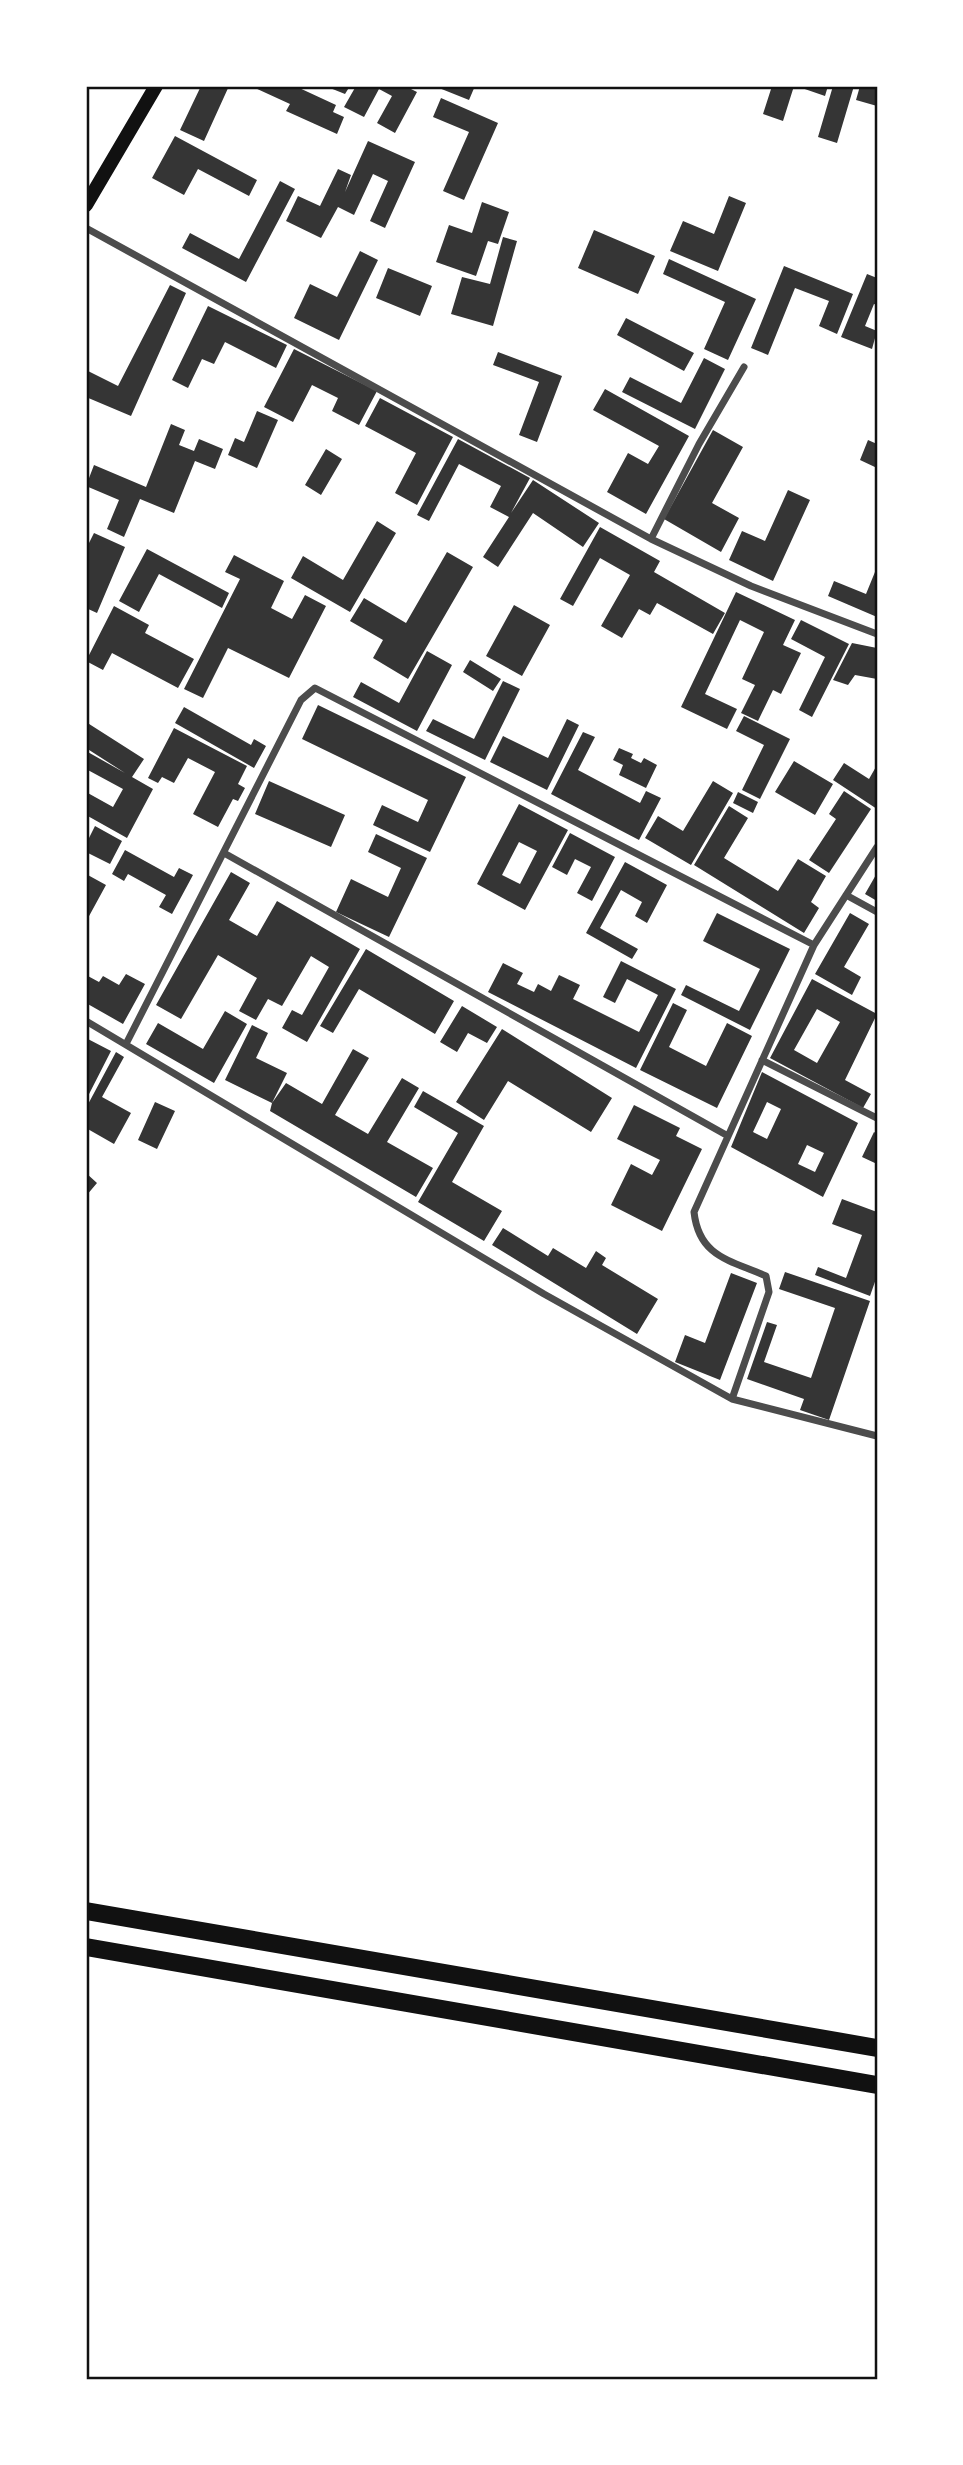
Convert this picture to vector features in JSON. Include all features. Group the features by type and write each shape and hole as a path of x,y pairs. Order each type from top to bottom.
{"highway":[{"path":"86,1911 877,2048"},
{"path":"86,1947 877,2085"}],"main road":[{"path":"86,205 156,86"}],"street":[{"path":"86,228 651,538 751,586 877,634"},
{"path":"651,538 699,444 744,367"},
{"path":"126,1044 301,701 315,688 814,945"},
{"path":"732,1399 769,1292 766,1276 709,1251 696,1229 694,1212 814,945 877,847"},
{"path":"224,853 728,1136"},
{"path":"846,895 877,912"},
{"path":"86,1021 544,1294 732,1399 877,1436"},
{"path":"762,1060 877,1118"}],"building":[{"path":"201,86 229,86 204,141 180,130"},
{"path":"251,86 295,86 336,105 333,112 344,117 337,134 286,111 290,104"},
{"path":"325,86 350,86 345,94"},
{"path":"356,86 405,86 417,92 395,133 377,123 392,96 379,89 364,117 344,107"},
{"path":"434,86 475,86 469,100"},
{"path":"772,86 794,86 783,121 763,114"},
{"path":"796,86 828,86 825,96"},
{"path":"833,86 854,86 837,143 818,137"},
{"path":"860,86 877,86 877,106 856,100"},
{"path":"441,98 498,123 464,200 443,191 469,132 433,117"},
{"path":"175,136 257,180 249,196 198,169 184,195 152,178"},
{"path":"368,141 415,162 385,228 370,221 388,181 373,174 354,215 338,207 321,238 286,221 298,196 320,206 338,169 351,175 345,192"},
{"path":"280,181 295,189 246,282 182,248 190,233 239,259"},
{"path":"729,196 746,203 718,271 670,251 683,221 714,234"},
{"path":"482,202 509,212 498,244 488,241 476,276 436,262 449,225 472,233"},
{"path":"594,230 655,256 638,294 578,268"},
{"path":"503,237 517,241 493,326 451,314 462,277 490,284"},
{"path":"360,251 378,260 339,340 294,318 310,284 337,297"},
{"path":"669,259 756,299 728,360 704,349 725,302 663,274"},
{"path":"784,266 853,294 837,334 819,326 829,301 795,288 768,355 751,348"},
{"path":"388,268 432,286 420,316 376,298"},
{"path":"867,274 877,278 877,305 874,304 865,326 877,331 872,349 841,337"},
{"path":"170,285 186,293 131,416 86,397 86,370 118,386"},
{"path":"208,306 287,345 276,368 225,342 214,364 202,359 188,388 172,380"},
{"path":"626,318 694,353 684,371 617,335"},
{"path":"294,349 377,391 359,425 332,411 338,398 312,385 293,422 264,407"},
{"path":"498,352 562,376 537,442 519,435 539,382 493,365"},
{"path":"704,358 725,369 695,429 622,392 630,377 681,403"},
{"path":"605,389 689,436 646,514 607,492 628,453 648,464 659,446 593,410"},
{"path":"380,398 453,437 417,505 395,493 416,453 365,426"},
{"path":"257,411 278,420 257,468 228,455 235,438 244,442"},
{"path":"171,424 185,430 179,445 194,451 199,439 223,449 215,469 195,461 174,513 140,499 124,537 107,529 119,500 86,486 94,465 146,487"},
{"path":"713,430 743,447 712,503 739,518 721,552 664,519"},
{"path":"458,439 530,478 511,513 533,480 599,523 583,547 533,513 498,567 483,557 509,517 490,507 501,486 459,464 429,521 417,515"},
{"path":"868,440 877,444 877,468 860,460"},
{"path":"326,449 342,459 321,495 305,485"},
{"path":"788,490 810,500 773,581 729,560 742,531 765,541"},
{"path":"377,521 396,533 350,612 291,578 303,556 343,580"},
{"path":"600,527 660,561 654,572 725,613 713,634 657,603 650,615 639,609 622,638 601,626 630,575 600,558 573,606 560,599"},
{"path":"94,533 125,547 97,613 86,608 86,549"},
{"path":"147,549 229,593 222,608 159,574 139,612 119,601"},
{"path":"447,552 473,567 408,679 373,658 383,640 350,621 364,598 406,623"},
{"path":"234,555 284,581 271,608 292,619 305,595 326,606 289,678 228,648 203,698 184,689 240,579 225,572"},
{"path":"877,567 877,617 828,596 834,581 866,594"},
{"path":"736,592 795,620 783,645 801,653 781,694 773,690 758,721 741,713 755,685 742,679 764,632 740,620 705,694 737,709 727,729 681,707"},
{"path":"514,605 550,625 522,676 486,656"},
{"path":"114,606 149,625 145,633 194,659 178,688 112,653 103,670 86,661"},
{"path":"801,620 849,644 812,717 799,710 825,657 791,639"},
{"path":"852,643 877,648 877,679 855,675 848,685 833,680"},
{"path":"427,651 452,665 417,731 353,697 361,682 399,703"},
{"path":"470,660 501,679 493,691 463,672"},
{"path":"503,681 520,689 485,760 426,731 433,719 474,739"},
{"path":"318,705 466,777 430,852 373,825 382,805 418,822 428,800 302,739"},
{"path":"184,707 251,745 254,739 266,746 254,768 175,723"},
{"path":"744,716 790,739 760,799 742,790 764,745 736,731"},
{"path":"567,719 579,725 547,790 490,762 503,736 548,758"},
{"path":"86,722 144,759 132,777 153,789 127,838 86,815 86,792 113,807 123,789 86,769 86,751 125,773 86,748"},
{"path":"174,728 247,766 238,784 245,788 238,801 233,799 218,827 193,814 215,772 188,758 174,783 162,777 158,783 148,778"},
{"path":"583,732 595,737 578,770 640,803 646,791 661,798 639,840 551,794"},
{"path":"619,748 633,754 631,758 641,763 644,758 657,765 646,788 619,775 623,765 613,760"},
{"path":"794,761 833,784 815,815 775,792"},
{"path":"844,763 869,779 877,765 877,809 833,780"},
{"path":"269,781 345,815 331,847 255,814"},
{"path":"713,781 733,793 691,865 645,838 658,816 683,831"},
{"path":"844,791 871,809 829,873 809,860 836,819 829,814"},
{"path":"738,792 758,802 753,813 733,803"},
{"path":"519,804 568,830 525,910 477,884","holes":["519,842 537,851 520,884 502,875"]},
{"path":"729,806 748,818 724,858 778,891 798,859 826,876 811,902 819,908 804,933 694,865"},
{"path":"95,826 122,841 110,864 86,852 86,844"},
{"path":"570,833 615,857 592,901 577,893 591,867 575,859 567,875 552,867"},
{"path":"376,834 427,858 389,937 336,912 351,879 388,897 401,868 368,852"},
{"path":"125,850 174,877 179,868 193,875 172,914 159,907 166,895 128,874 124,881 112,874"},
{"path":"625,862 667,885 647,923 635,916 642,902 621,890 600,928 638,949 632,959 586,933"},
{"path":"231,872 250,883 229,920 257,936 277,901 360,949 307,1042 282,1028 292,1010 302,1015 329,967 311,956 282,1006 268,999 256,1020 239,1011 257,978 218,955 181,1019 156,1005"},
{"path":"877,873 877,901 865,894"},
{"path":"86,874 106,885 88,918 86,916"},
{"path":"717,913 790,949 750,1030 681,995 686,985 739,1011 760,969 703,941"},
{"path":"850,913 869,924 844,967 861,977 852,995 815,974"},
{"path":"366,949 454,1001 435,1034 359,989 333,1033 320,1026"},
{"path":"621,961 676,989 636,1068 488,992 503,963 523,973 517,984 534,992 538,984 551,991 559,975 580,985 573,999 639,1032 658,995 627,979 615,1003 603,997"},
{"path":"126,974 145,984 123,1024 86,1003 86,975 99,982 103,976 119,985"},
{"path":"812,979 877,1014 845,1080 871,1094 863,1108 770,1058","holes":["817,1009 840,1022 817,1063 794,1050"]},
{"path":"673,1003 687,1010 669,1047 706,1066 727,1023 752,1036 717,1108 640,1070"},
{"path":"462,1006 497,1027 487,1043 468,1033 457,1052 440,1042"},
{"path":"225,1011 247,1024 214,1083 146,1044 158,1023 203,1049"},
{"path":"252,1025 268,1033 256,1058 287,1073 272,1103 225,1080"},
{"path":"502,1029 612,1098 591,1132 508,1081 484,1120 456,1102"},
{"path":"86,1038 111,1051 86,1100"},
{"path":"353,1049 369,1058 335,1115 368,1134 402,1078 419,1088 387,1142 433,1168 416,1197 270,1111 272,1103 286,1083 322,1104"},
{"path":"116,1052 124,1057 102,1097 131,1113 114,1144 86,1128 86,1108"},
{"path":"762,1072 858,1123 823,1197 731,1147","holes":["767,1102 781,1109 767,1139 753,1132","807,1145 824,1153 815,1172 798,1164"]},
{"path":"423,1091 484,1126 452,1182 502,1211 484,1241 418,1202 458,1133 414,1107"},
{"path":"155,1102 175,1111 157,1149 138,1140"},
{"path":"634,1105 680,1128 676,1136 702,1149 662,1231 611,1205 631,1164 652,1175 660,1160 617,1139"},
{"path":"874,1132 877,1134 877,1164 862,1157"},
{"path":"86,1173 97,1183 86,1196"},
{"path":"842,1199 877,1212 877,1276 870,1296 815,1275 818,1267 846,1278 862,1235 832,1224"},
{"path":"503,1228 548,1256 553,1248 586,1268 596,1251 606,1258 602,1265 658,1299 637,1334 492,1245"},
{"path":"785,1272 870,1301 829,1420 800,1410 804,1399 747,1379 767,1322 777,1325 764,1362 811,1378 835,1308 779,1289"},
{"path":"731,1273 757,1283 720,1380 675,1362 685,1335 705,1343"}]}
